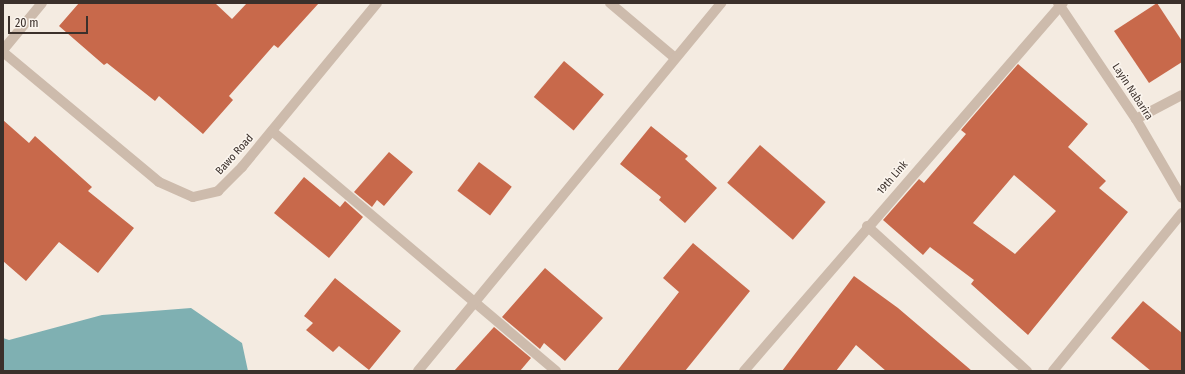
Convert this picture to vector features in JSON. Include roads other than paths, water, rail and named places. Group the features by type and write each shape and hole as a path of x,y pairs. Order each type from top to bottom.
{"street":[{"path":"3,51 42,3"},
{"name":"Bawo Road","path":"3,51 159,182 193,197 218,191 272,131 377,3"},
{"path":"610,3 675,58"},
{"path":"418,371 721,3"},
{"name":"Layin Nabarira","path":"1060,4 1136,119 1182,198"},
{"name":"19th Link","path":"744,371 867,226 1060,4"},
{"path":"1136,119 1182,95"},
{"path":"272,131 556,371"},
{"path":"1053,371 1182,213"},
{"path":"867,226 1027,371"}],"water":[{"path":"191,308 242,343 248,371 3,371 3,338 9,340 102,315"}]}
